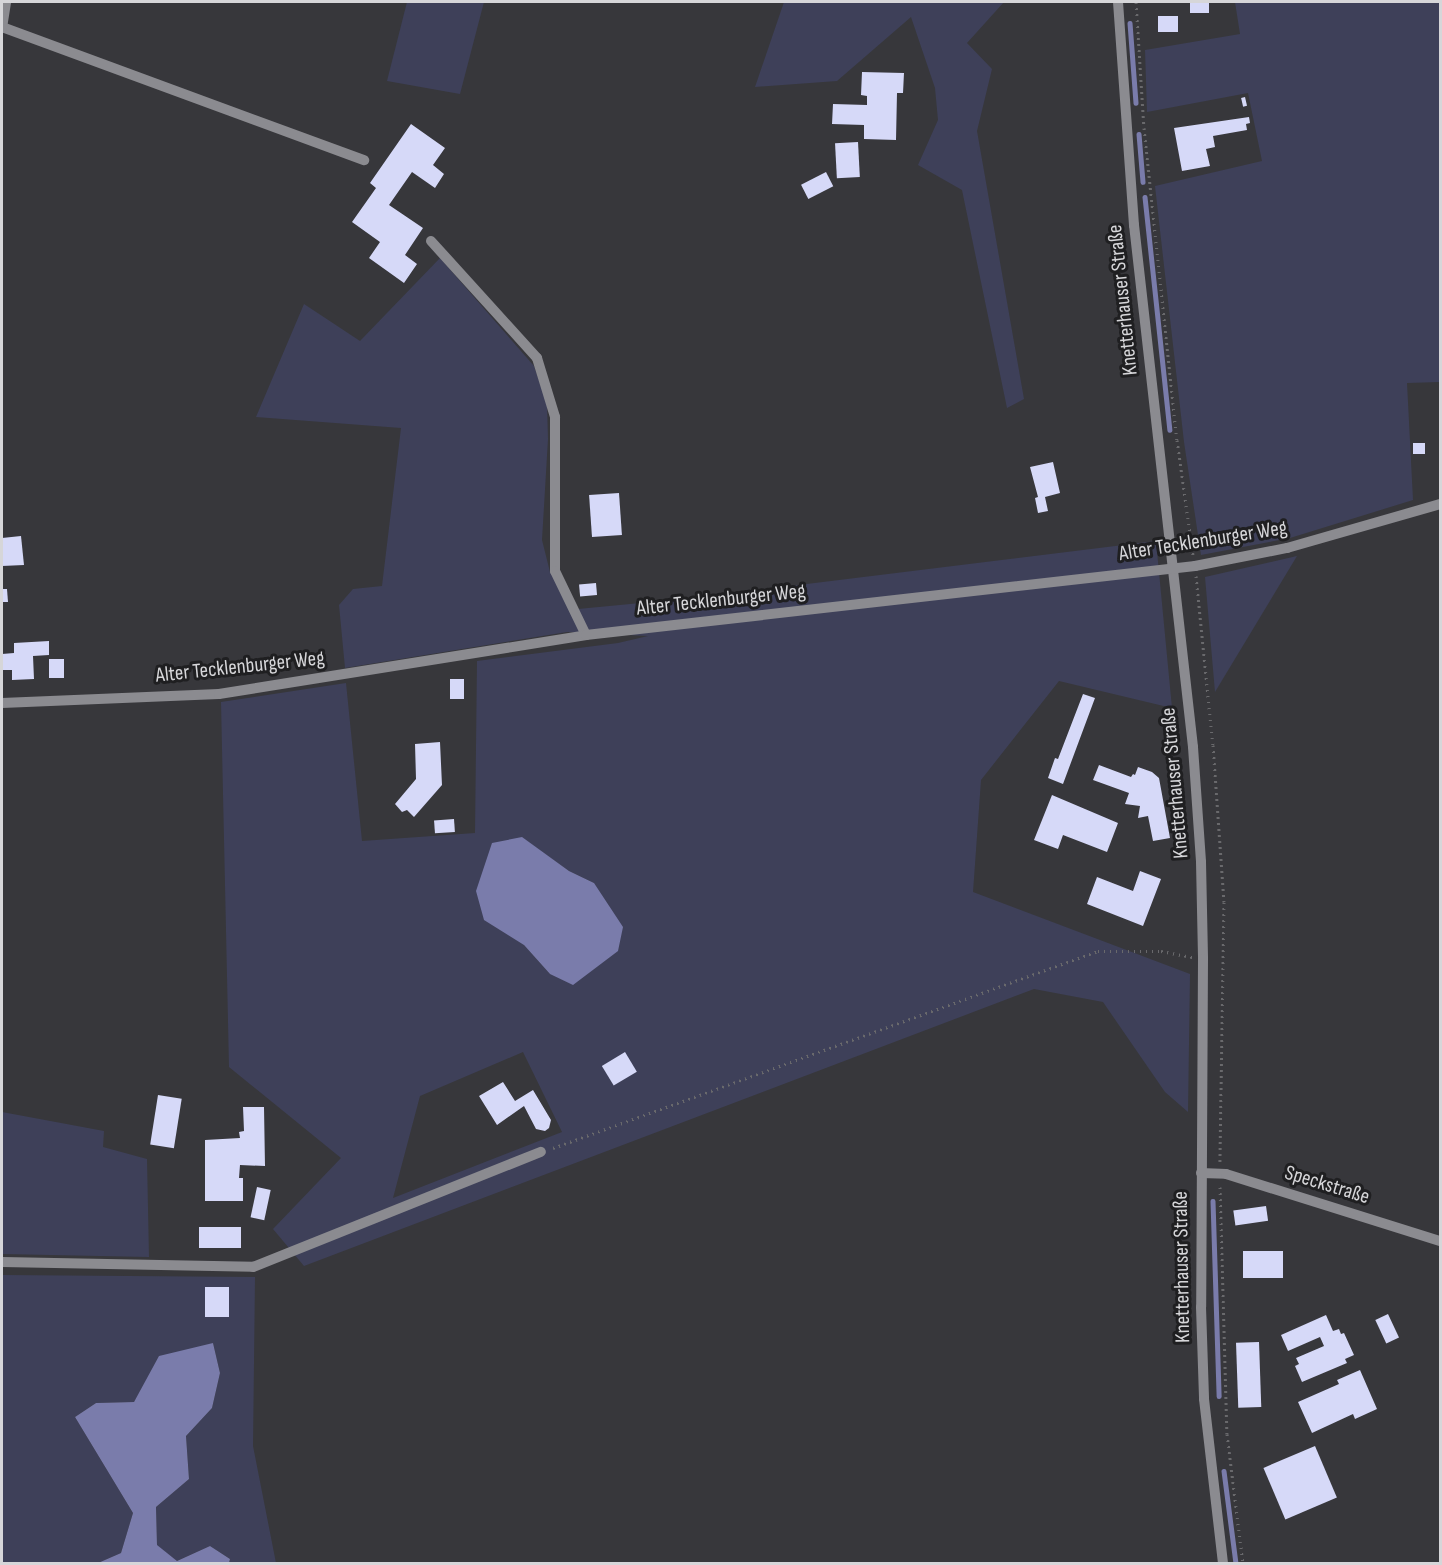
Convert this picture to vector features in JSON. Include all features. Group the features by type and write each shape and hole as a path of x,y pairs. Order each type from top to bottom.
{"street":[{"path":"6,2 2,27 364,160"},
{"name":"Knetterhauser Straße","path":"1118,2 1134,225 1194,758 1201,862 1204,1399 1223,1563"},
{"path":"431,241 537,358 555,417 555,571 586,635"},
{"name":"Alter Tecklenburger Weg","path":"2,703 219,694 586,635 1195,566 1287,548 1440,504"},
{"path":"2,1262 253,1267 542,1152"},
{"name":"Speckstraße","path":"1201,1173 1220,1173 1440,1241"}],"path":[{"path":"1136,2 1147,151 1177,440 1195,566 1214,756 1224,902 1220,1173 1227,1434 1243,1563"},
{"path":"542,1152 1098,951 1161,951 1203,959 1224,959"}],"shaded area":[{"path":"407,2 484,2 460,94 387,81"},
{"path":"784,2 1004,2 967,43 992,69 977,131 1024,399 1007,408 962,190 918,165 938,120 935,88 911,17 837,81 755,87"},
{"path":"1235,2 1440,2 1440,382 1407,383 1413,500 1290,538 1201,555 1184,442 1155,186 1262,161 1248,93 1147,112 1145,50 1240,34"},
{"path":"440,258 534,366 547,404 548,439 542,540 550,572 578,609 693,598 1156,541 1172,708 1059,681 981,780 973,892 1190,974 1188,1112 1165,1092 1103,1002 1034,989 304,1266 273,1229 341,1158 229,1067 221,702 346,683 362,841 475,833 477,661 618,643 648,636 567,632 345,668 339,605 353,589 382,586 401,428 256,417 304,304 360,341","holes":["521,837 569,871 594,883 550,974 524,945","523,1052 562,1132 393,1198 420,1096"]},
{"path":"1297,556 1215,692 1205,577"},
{"path":"2,1112 104,1131 103,1147 147,1159 149,1257 2,1254"},
{"path":"2,1275 255,1277 253,1446 276,1563 229,1563 230,1559 210,1546 177,1561 157,1546 156,1507 189,1479 186,1436 212,1408 220,1373 213,1343 147,1382 134,1402 96,1403 75,1417 133,1513 121,1553 98,1563 2,1564"}],"water":[{"path":"522,837 569,871 594,883 623,927 618,951 573,985 550,974 524,945 484,920 476,891 492,843"},
{"path":"213,1343 220,1373 212,1408 186,1436 189,1479 156,1507 157,1545 177,1561 210,1546 230,1559 229,1563 98,1563 121,1553 133,1513 75,1417 96,1403 134,1402 159,1356"}],"building":[{"path":"1190,2 1209,2 1209,13 1190,13"},
{"path":"1158,16 1178,16 1178,32 1158,32"},
{"path":"862,72 904,73 903,93 897,93 896,140 864,139 864,125 832,124 833,104 867,105 867,96 861,95"},
{"path":"1245,97 1247,106 1243,107 1241,98"},
{"path":"1249,117 1250,123 1246,124 1247,130 1213,136 1215,147 1206,149 1210,166 1182,171 1174,128"},
{"path":"411,124 445,148 433,165 444,174 435,188 412,172 389,205 423,228 405,255 417,264 404,283 369,258 380,242 352,222 376,188 370,183"},
{"path":"858,142 860,177 837,178 835,143"},
{"path":"826,172 833,186 808,199 801,185"},
{"path":"1413,443 1425,443 1425,454 1413,454"},
{"path":"1053,462 1060,493 1045,497 1048,511 1038,513 1035,498 1038,497 1030,467"},
{"path":"619,493 622,535 592,537 589,495"},
{"path":"21,536 24,565 2,566 2,538"},
{"path":"596,583 597,595 580,596 579,584"},
{"path":"2,589 7,589 8,602 2,602"},
{"path":"49,641 49,655 33,656 34,679 12,680 12,670 2,670 2,654 14,653 14,643"},
{"path":"49,659 64,659 64,678 49,678"},
{"path":"450,679 464,679 464,699 450,699"},
{"path":"1083,694 1095,698 1063,784 1048,778 1055,758 1058,759"},
{"path":"440,742 442,785 414,817 407,810 402,812 395,804 416,779 415,744"},
{"path":"1099,765 1131,777 1135,775 1138,767 1152,772 1159,778 1170,838 1153,841 1148,816 1138,818 1140,806 1125,804 1129,793 1093,780"},
{"path":"1052,795 1118,823 1107,852 1063,835 1058,849 1034,840"},
{"path":"454,819 455,832 435,833 434,820"},
{"path":"1140,871 1161,879 1143,926 1087,904 1097,877 1133,891"},
{"path":"625,1052 637,1072 614,1086 602,1066"},
{"path":"503,1082 515,1101 533,1090 551,1120 549,1128 545,1131 536,1129 524,1106 497,1125 479,1096"},
{"path":"158,1095 182,1099 174,1148 150,1144"},
{"path":"243,1107 264,1107 265,1166 240,1165 239,1178 243,1178 243,1201 205,1201 205,1140 240,1138 239,1132 244,1131"},
{"path":"257,1187 271,1190 264,1220 251,1217"},
{"path":"1266,1206 1268,1221 1235,1225 1233,1211"},
{"path":"199,1227 241,1227 241,1248 199,1248"},
{"path":"1243,1251 1283,1251 1283,1278 1243,1278"},
{"path":"205,1287 229,1287 229,1317 205,1317"},
{"path":"1388,1314 1399,1338 1386,1343 1375,1320"},
{"path":"1326,1315 1333,1331 1339,1329 1341,1334 1344,1333 1354,1355 1345,1359 1347,1363 1302,1382 1295,1366 1299,1364 1296,1358 1324,1346 1320,1337 1288,1351 1281,1335"},
{"path":"1259,1342 1261,1407 1238,1408 1236,1343"},
{"path":"1360,1370 1377,1409 1355,1419 1353,1414 1312,1433 1298,1402 1339,1384 1337,1380"},
{"path":"1315,1446 1337,1498 1285,1519 1263,1468"}],"waterway":[{"path":"1130,23 1136,103"},
{"path":"1139,134 1143,182"},
{"path":"1145,197 1170,430"},
{"path":"1213,1201 1219,1396"},
{"path":"1224,1471 1236,1564"}]}
